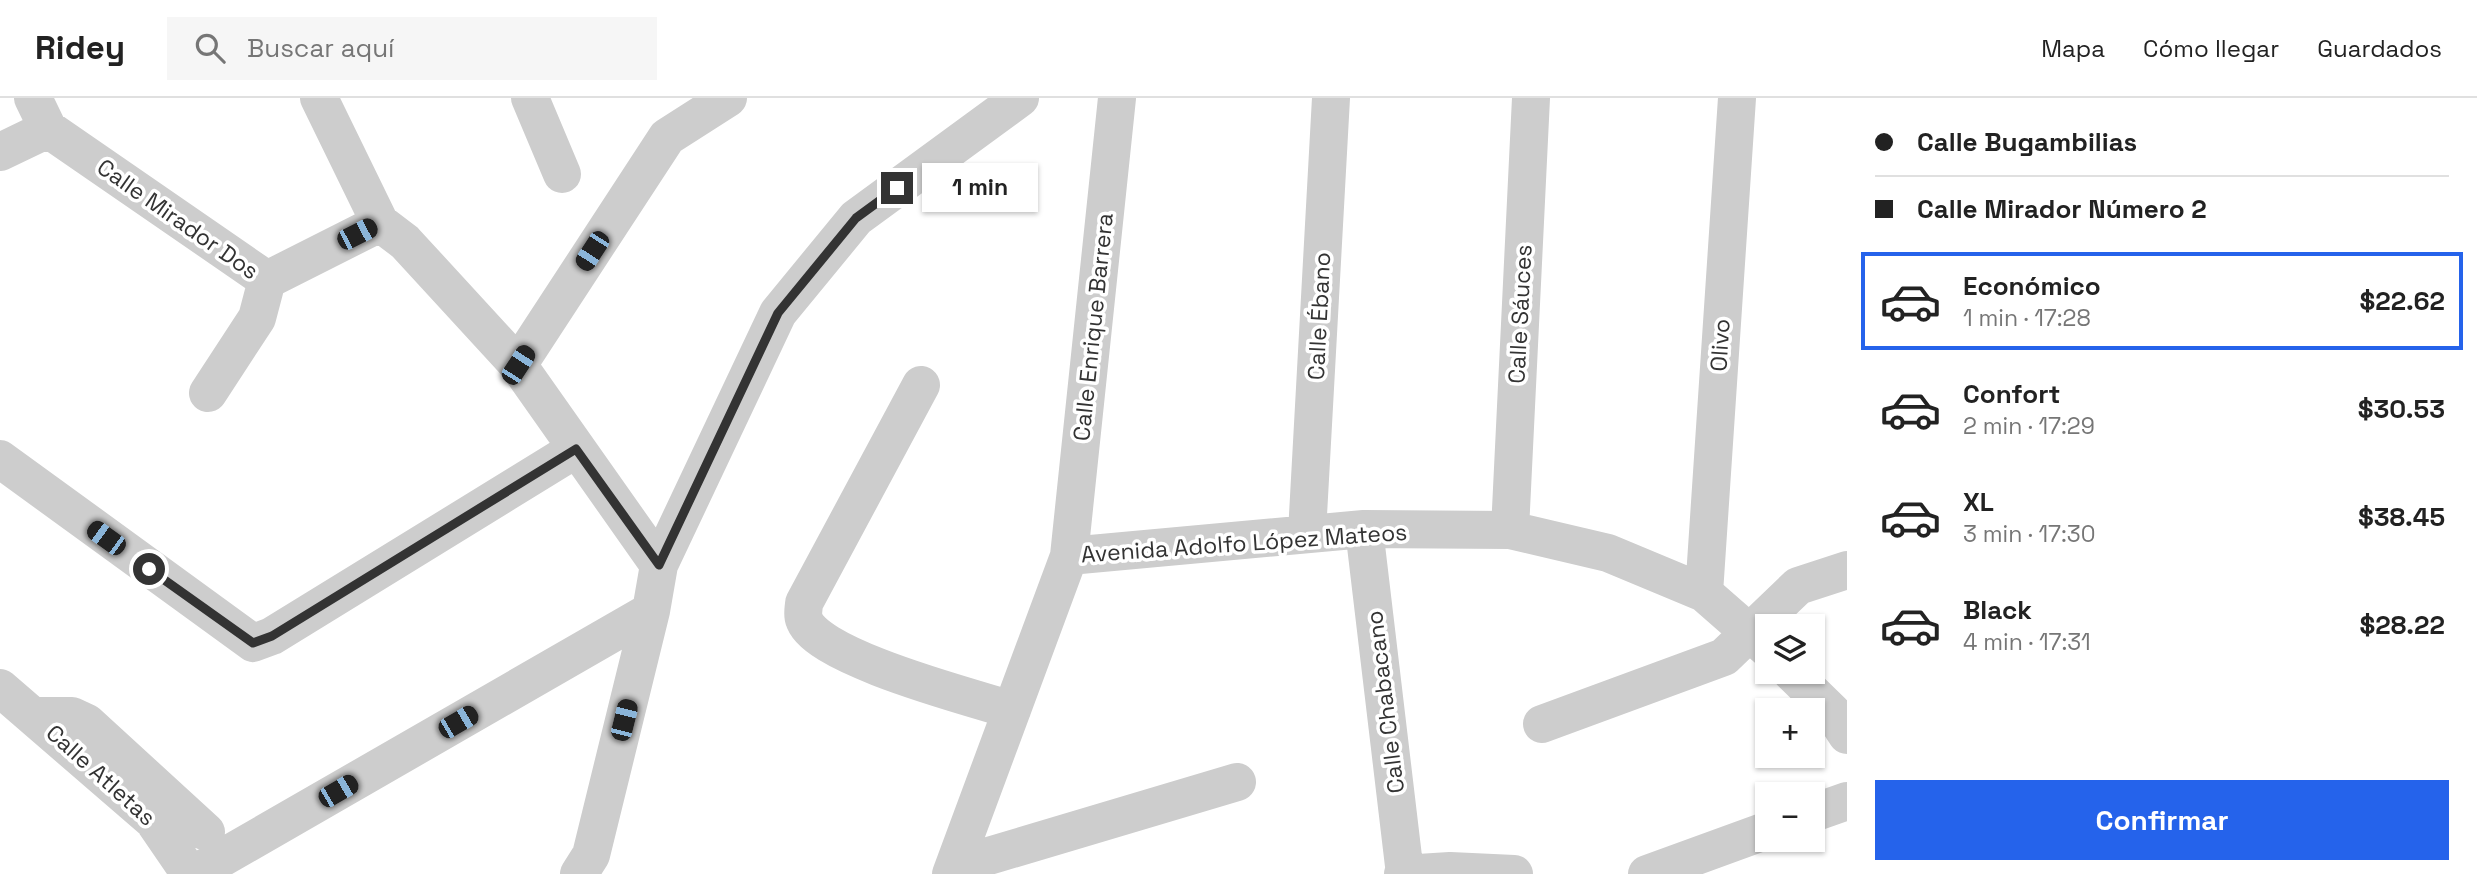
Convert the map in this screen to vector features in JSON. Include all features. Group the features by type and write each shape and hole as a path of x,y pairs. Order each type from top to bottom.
{"street":[{"path":"319,98 380,223 405,242 518,365 659,565"},
{"path":"530,98 562,174"},
{"path":"518,365 667,137 728,98"},
{"path":"580,874 592,855 651,611 659,565 778,313 856,218 1020,98"},
{"name":"Calle Enrique Barrera","path":"1069,556 1117,98"},
{"name":"Calle Ébano","path":"1307,533 1331,98"},
{"name":"Calle Sáuces","path":"1510,530 1531,98"},
{"name":"Olivo","path":"1704,593 1737,98"},
{"path":"0,152 41,114"},
{"name":"Calle Mirador Dos","path":"41,114 267,280 380,223"},
{"path":"208,393 257,318 267,280"},
{"path":"921,386 804,603 803,620 813,633 880,670 1012,710"},
{"path":"0,459 253,643 272,636 576,449"},
{"name":"Avenida Adolfo López Mateos","path":"953,870 1069,556 1364,529 1510,530 1608,553 1704,593 1755,637"},
{"name":"Calle Chabacano","path":"1364,529 1405,874"},
{"path":"1777,614 1797,586 1847,570"},
{"path":"1797,586 1847,589"},
{"path":"192,874 651,611"},
{"path":"1542,724 1724,657 1755,642"},
{"path":"1803,684 1832,712 1847,735"},
{"name":"Calle Atletas","path":"0,688 36,716 153,820 192,874"},
{"path":"36,716 72,716 87,723 206,832"},
{"path":"953,870 1237,782"},
{"path":"1825,809 1847,801"},
{"path":"1647,874 1755,835"},
{"path":"1405,874 1514,874"}],"route":[{"path":"149,569 253,643 272,636 576,449 659,565 778,313 856,218 897,188"}]}
